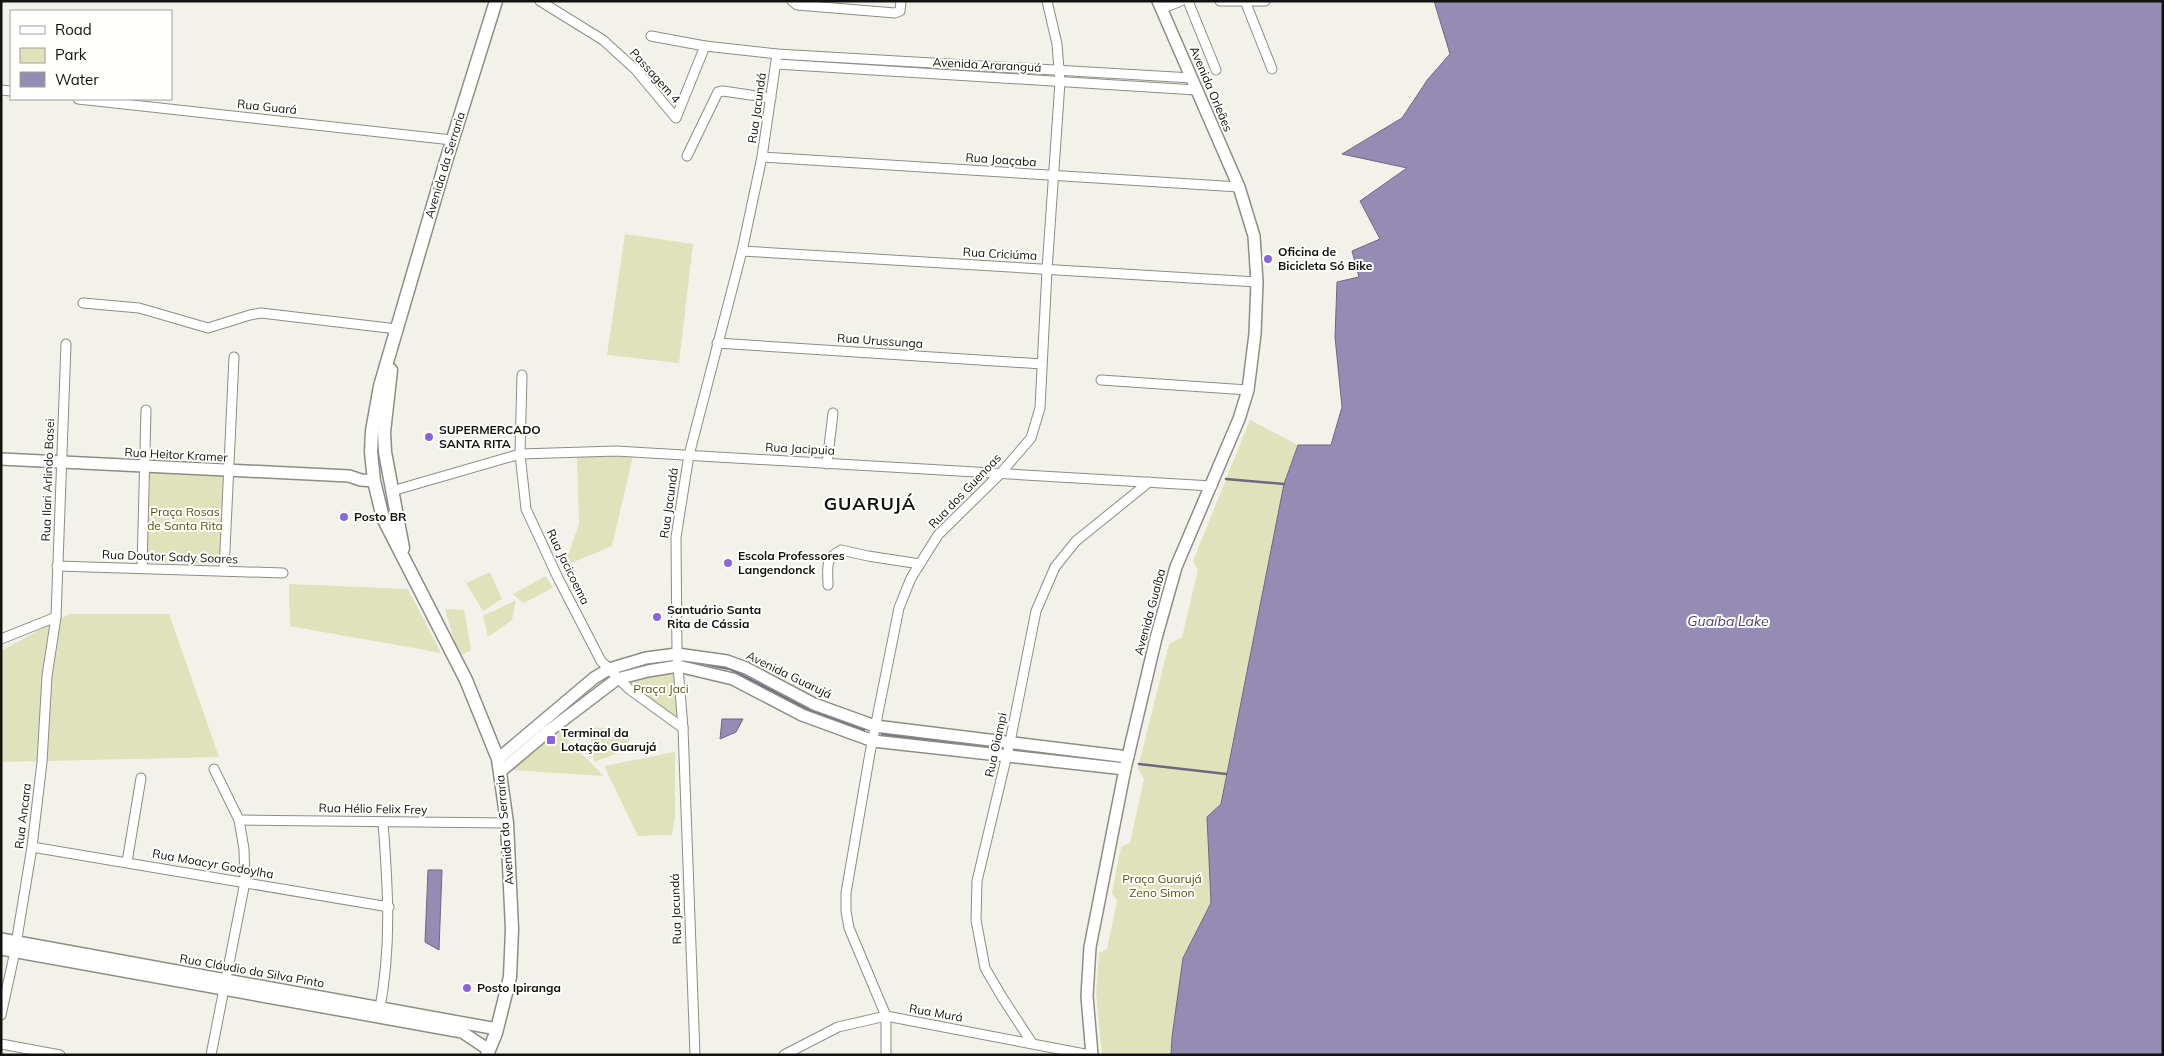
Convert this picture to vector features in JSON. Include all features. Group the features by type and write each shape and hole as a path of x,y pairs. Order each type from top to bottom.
{"main road":[{"name":"Avenida da Serraria","path":"488,1053 497,1029 510,977 512,930 507,823 501,772 498,759 466,680 383,518 373,477 372,431 380,386 452,140 496,1"},
{"name":"Avenida da Serraria","path":"397,328 384,432 388,474 406,563"},
{"path":"383,518 392,518 397,513"}],"street":[{"name":"Passagem 4","path":"540,1 603,40 636,70 676,118 705,46"},
{"path":"792,1 797,5 895,14 900,11 902,1"},
{"name":"Rua dos Guenoas","path":"886,1055 886,1016 849,928 846,911 846,893 872,740 900,608 911,578 938,535 1000,474 1031,438 1040,408 1060,82 1057,44 1047,1"},
{"path":"1160,5 1181,1"},
{"path":"1188,1 1216,70"},
{"path":"1220,1 1265,1"},
{"path":"1245,2 1272,69"},
{"name":"Avenida Orleães","path":"1160,5 1239,187"},
{"path":"651,36 776,59"},
{"name":"Avenida Araranguá","path":"776,59 870,60 1192,78"},
{"name":"Avenida Araranguá","path":"776,59 870,70 1196,90"},
{"name":"Rua Jacundá","path":"695,1055 683,728 678,666 676,537 689,455 742,252 762,158 776,59"},
{"path":"870,60 870,70"},
{"path":"938,64 938,75"},
{"path":"687,156 718,92 723,90 771,98"},
{"name":"Rua Guará","path":"87,100 452,140"},
{"name":"Rua Joaçaba","path":"762,158 1239,187"},
{"name":"Avenida Guaíba","path":"1091,1055 1087,996 1090,946 1125,769 1156,638 1176,567 1212,486 1239,419 1248,390 1255,334 1257,282 1254,236 1239,187"},
{"name":"Rua Criciúma","path":"742,252 1257,282"},
{"path":"82,303 139,308 208,328 250,314 261,313 397,328"},
{"name":"Rua Urussunga","path":"717,343 1042,364"},
{"name":"Rua Ilari Arlindo Basei","path":"56,617 66,344"},
{"path":"224,571 234,356"},
{"name":"Rua Jacicoema","path":"522,375 520,454 526,509 600,661 617,679 683,728"},
{"path":"1101,380 1248,390"},
{"path":"142,568 146,410"},
{"path":"827,464 833,412"},
{"name":"Rua Jacipuia","path":"392,491 520,454 616,451 1212,486"},
{"name":"Rua Heitor Kramer","path":"1,459 229,472 349,476 361,473 373,477 388,474"},
{"name":"Rua Oiampi","path":"1032,1043 985,968 976,920 976,881 1010,742 1036,611 1055,567 1076,541 1149,482"},
{"path":"828,585 828,562 832,555 841,550 920,564"},
{"name":"Rua Doutor Sady Soares","path":"57,566 282,573"},
{"path":"1,639 56,617"},
{"name":"Rua Ancara","path":"1,1015 32,847 42,762 47,676 56,617"},
{"name":"Avenida Guarujá","path":"498,759 594,678 609,669 646,658 678,654 727,661 746,668 814,704 876,726 1128,757"},
{"path":"501,772 546,733 617,679 678,666 733,679 802,715 872,740 1125,769"},
{"path":"211,1055 245,882 244,849 239,820 214,769"},
{"path":"127,862 141,778"},
{"name":"Rua Hélio Felix Frey","path":"239,820 507,823"},
{"path":"379,1013 388,954 389,907 383,822"},
{"name":"Rua Moacyr Godoylha","path":"32,847 389,907"},
{"name":"Rua Cláudio da Silva Pinto","path":"1,939 15,946 379,1013 462,1032 488,1053"},
{"name":"Rua Cláudio da Silva Pinto","path":"1,949 15,946"},
{"name":"Rua Cláudio da Silva Pinto","path":"379,1013 497,1029"},
{"name":"Rua Murá","path":"784,1055 838,1027 886,1016 1091,1055"},
{"path":"1,1044 60,1055"}],"green space":[{"path":"625,234 693,244 679,363 607,355"},
{"name":"Praça Guarujá Zeno Simon","path":"1250,420 1298,445 1284,484 1221,804 1207,817 1211,903 1183,958 1171,1055 1102,1055 1096,992 1099,953 1107,949 1117,901 1112,893 1121,847 1130,843 1144,779 1138,768 1169,644 1182,637 1198,570 1193,561"},
{"path":"577,456 633,456 612,546 564,566 579,524"},
{"name":"Praça Rosas de Santa Rita","path":"150,472 223,475 220,565 147,562"},
{"path":"490,572 502,599 483,611 466,583"},
{"path":"546,576 553,588 523,603 513,594"},
{"path":"289,584 408,589 441,653 290,626"},
{"path":"516,600 512,620 488,637 483,616"},
{"path":"445,609 464,610 471,650 464,654 458,654"},
{"path":"69,614 169,614 219,757 1,762 1,651"},
{"name":"Praça Jaci","path":"674,672 680,722 627,683"},
{"path":"589,727 625,730 631,739 616,754 594,762"},
{"path":"556,728 604,776 512,770 514,763"},
{"path":"675,752 675,816 672,835 638,836 604,766"}],"water":[{"name":"Guaíba Lake","path":"1434,1 2163,1 2163,1055 1171,1055 1183,958 1211,903 1207,817 1221,804 1284,484 1298,445 1331,445 1342,407 1335,337 1337,282 1359,277 1352,251 1380,239 1360,201 1407,168 1342,154 1402,118 1428,79 1450,54"},
{"path":"722,719 743,719 736,732 720,739"},
{"path":"428,870 442,870 439,950 425,942"}],"waterway":[{"path":"1226,479 1284,484"},
{"path":"689,661 730,669 807,709 864,730"},
{"path":"882,734 998,749"},
{"path":"1014,750 1110,761"},
{"path":"1139,764 1226,774"}],"place":[{"name":"Oficina de Bicicleta Só Bike","path":"1268,259"},
{"name":"SUPERMERCADO SANTA RITA","path":"429,437"},
{"name":"Posto BR","path":"344,517"},
{"name":"Escola Professores Langendonck","path":"728,563"},
{"name":"Santuário Santa Rita de Cássia","path":"657,617"},
{"name":"Terminal da Lotação Guarujá","path":"551,740"},
{"name":"Posto Ipiranga","path":"467,988"}],"district":[{"name":"GUARUJÁ","path":"870,504"}]}
